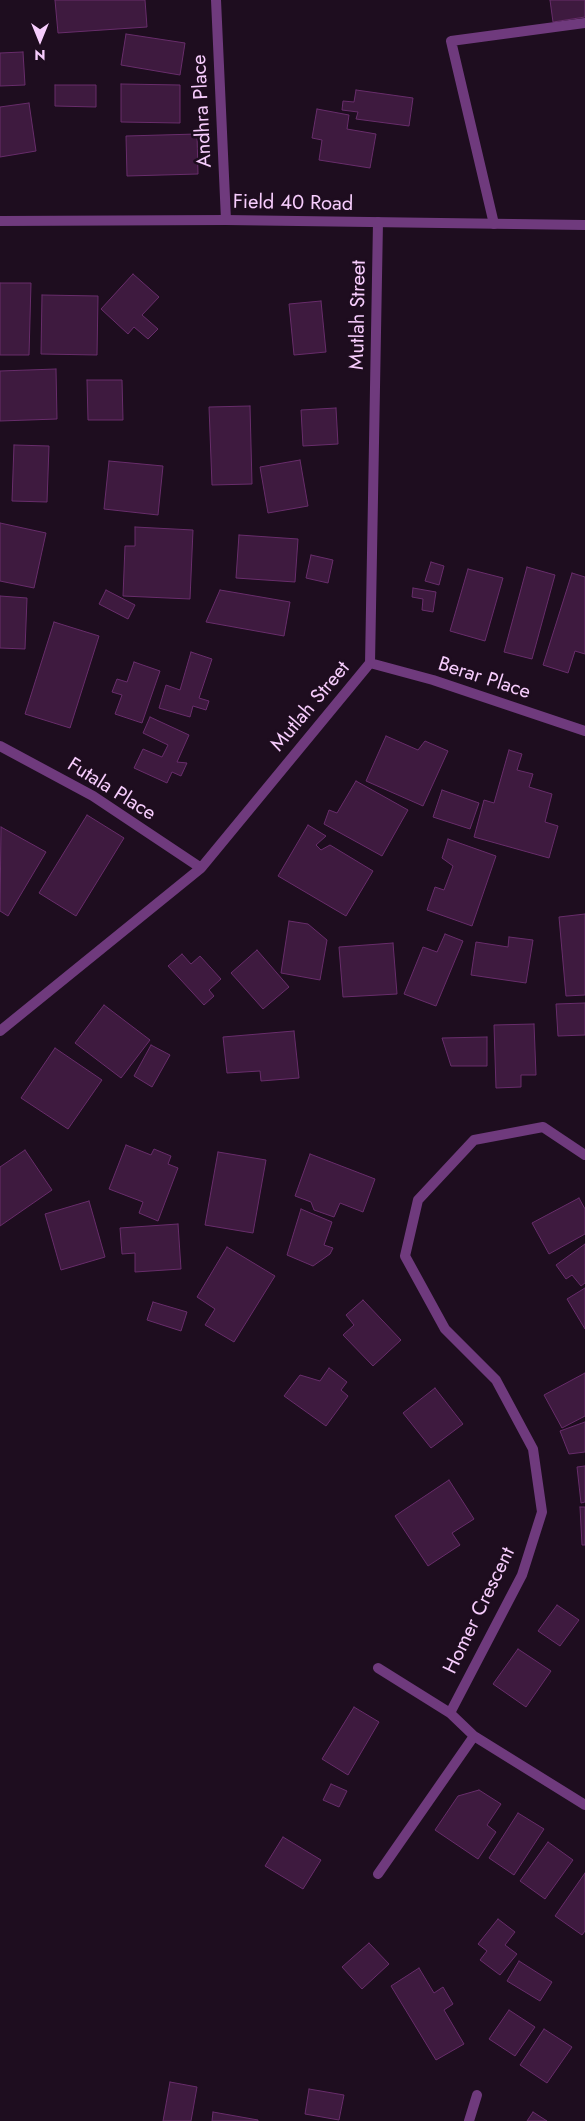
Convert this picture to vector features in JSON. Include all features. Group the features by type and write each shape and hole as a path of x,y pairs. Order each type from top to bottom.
{"street":[{"name":"Andhra Place","path":"216,0 226,220"},
{"path":"494,224 452,41 585,23"},
{"name":"Field 40 Road","path":"0,221 226,220 585,225"},
{"name":"Mutlah Street","path":"0,1031 201,868 370,663 378,222"},
{"name":"Berar Place","path":"370,663 432,680 585,731"},
{"name":"Futala Place","path":"0,746 93,796 201,868"},
{"name":"Homer Crescent","path":"450,1713 522,1575 542,1512 533,1449 496,1380 445,1329 405,1256 418,1200 474,1140 543,1127 585,1155"},
{"path":"378,1668 450,1713 474,1736 585,1805"},
{"path":"378,1874 474,1736"},
{"path":"469,2121 477,2095"}],"building":[{"path":"55,0 145,0 147,27 58,33"},
{"path":"550,0 585,0 585,17 553,22"},
{"path":"126,34 185,43 180,75 121,65"},
{"path":"23,52 25,85 0,86 0,53"},
{"path":"121,84 180,85 180,123 121,122"},
{"path":"55,85 96,85 96,107 55,106"},
{"path":"356,90 413,98 409,126 356,119 358,112 342,110 343,101 354,102"},
{"path":"29,103 36,151 0,157 0,107"},
{"path":"317,109 349,115 347,129 376,134 370,168 319,160 322,140 312,138"},
{"path":"197,134 198,174 127,176 126,136"},
{"path":"133,274 159,297 142,315 158,329 148,339 134,327 128,334 101,309"},
{"path":"0,283 31,283 29,355 0,355"},
{"path":"42,295 98,296 97,355 41,354"},
{"path":"321,301 326,352 294,355 289,304"},
{"path":"56,369 57,419 0,421 0,371"},
{"path":"87,380 122,380 123,420 88,420"},
{"path":"250,406 252,484 212,485 209,407"},
{"path":"336,408 338,444 303,446 301,410"},
{"path":"14,445 49,446 47,502 12,501"},
{"path":"300,460 308,506 268,513 260,467"},
{"path":"109,461 163,466 158,515 104,509"},
{"path":"0,523 46,533 34,588 0,581"},
{"path":"135,527 193,530 190,599 123,596 125,546 135,546"},
{"path":"239,535 298,539 295,582 236,578"},
{"path":"311,555 333,560 328,583 306,578"},
{"path":"431,562 444,566 439,585 425,581"},
{"path":"527,567 555,575 532,659 504,652"},
{"path":"468,569 503,578 485,641 450,631"},
{"path":"572,573 585,577 585,654 575,651 568,673 543,665"},
{"path":"413,588 436,592 433,612 422,610 423,599 412,597"},
{"path":"106,590 135,605 128,619 99,604"},
{"path":"220,590 290,602 284,636 206,622"},
{"path":"0,596 27,598 25,649 0,648"},
{"path":"54,622 99,636 70,728 25,714"},
{"path":"191,652 212,659 199,698 209,701 206,710 193,706 190,717 159,708 166,685 180,690"},
{"path":"134,662 160,671 142,723 115,714 122,695 112,692 117,679 127,682"},
{"path":"150,717 189,735 177,762 187,763 181,776 172,772 167,783 134,768 143,749 162,757 168,745 143,733"},
{"path":"386,736 418,750 425,741 448,751 423,806 366,781"},
{"path":"509,750 522,754 517,770 533,774 529,787 552,794 545,822 558,826 549,858 474,837 484,800 494,803"},
{"path":"356,781 408,810 382,856 324,824 329,810 337,813"},
{"path":"442,790 479,803 470,829 433,817"},
{"path":"87,815 124,838 76,916 39,893"},
{"path":"308,825 326,836 316,845 321,850 330,845 373,871 346,916 278,876"},
{"path":"1,827 46,852 8,916 0,911"},
{"path":"448,839 496,856 472,926 427,910 435,887 444,890 453,866 442,858"},
{"path":"585,914 585,995 566,996 559,917"},
{"path":"289,921 308,924 327,940 320,980 281,973"},
{"path":"445,934 463,941 436,1006 404,994 423,947 437,952"},
{"path":"509,937 533,940 526,983 471,975 476,942 508,947"},
{"path":"393,943 397,994 343,997 339,947"},
{"path":"257,950 289,987 263,1009 231,973"},
{"path":"182,954 191,964 200,956 221,979 209,990 214,996 204,1005 168,966"},
{"path":"585,1003 585,1035 558,1036 556,1004"},
{"path":"104,1005 150,1040 121,1078 75,1043"},
{"path":"534,1024 536,1075 521,1075 521,1087 496,1088 494,1025"},
{"path":"294,1031 299,1078 261,1081 260,1071 227,1073 223,1037"},
{"path":"487,1037 487,1066 451,1066 442,1038"},
{"path":"151,1045 170,1055 152,1087 134,1076"},
{"path":"55,1048 102,1080 68,1129 21,1098"},
{"path":"126,1145 151,1155 154,1149 171,1156 168,1164 178,1168 158,1221 139,1213 143,1202 109,1189"},
{"path":"25,1150 52,1190 0,1226 0,1167"},
{"path":"218,1152 266,1160 253,1233 205,1225"},
{"path":"310,1154 375,1179 363,1212 340,1203 334,1217 314,1210 311,1202 295,1196"},
{"path":"579,1198 585,1209 585,1234 549,1254 532,1223"},
{"path":"89,1201 105,1257 61,1270 45,1214"},
{"path":"301,1209 332,1222 324,1245 333,1248 330,1254 313,1266 287,1255"},
{"path":"178,1224 181,1269 135,1272 135,1253 122,1254 120,1228"},
{"path":"585,1244 585,1283 581,1286 572,1275 566,1279 556,1265"},
{"path":"227,1247 275,1276 234,1342 205,1325 215,1309 197,1297"},
{"path":"585,1288 585,1329 567,1299"},
{"path":"363,1300 401,1340 373,1366 343,1335 354,1325 346,1315"},
{"path":"153,1302 187,1312 181,1331 147,1320"},
{"path":"329,1368 347,1382 341,1390 348,1396 326,1426 284,1396 300,1375 320,1381"},
{"path":"585,1373 585,1416 562,1428 544,1395"},
{"path":"435,1388 463,1424 431,1448 403,1413"},
{"path":"585,1422 585,1452 569,1454 560,1431"},
{"path":"585,1466 585,1502 581,1503 577,1467"},
{"path":"449,1480 474,1519 452,1533 460,1545 428,1566 395,1516"},
{"path":"580,1507 585,1507 585,1545 582,1545"},
{"path":"557,1605 579,1620 560,1646 538,1631"},
{"path":"518,1649 551,1671 526,1707 493,1684"},
{"path":"354,1707 379,1722 348,1775 322,1759"},
{"path":"331,1784 347,1791 339,1807 323,1800"},
{"path":"479,1790 501,1804 487,1825 496,1832 478,1859 435,1830 458,1796"},
{"path":"518,1813 544,1829 514,1875 489,1858"},
{"path":"283,1837 321,1860 303,1889 265,1866"},
{"path":"548,1842 573,1860 545,1899 520,1881"},
{"path":"585,1873 585,1931 582,1935 555,1916"},
{"path":"498,1919 515,1932 505,1945 517,1954 500,1975 480,1960 487,1951 478,1944"},
{"path":"369,1943 389,1964 362,1989 342,1967"},
{"path":"519,1961 552,1982 540,2001 507,1981"},
{"path":"419,1968 434,1993 443,1987 453,2004 444,2010 464,2044 436,2060 391,1986"},
{"path":"509,2010 535,2027 515,2056 489,2039"},
{"path":"544,2029 572,2047 547,2083 520,2065"},
{"path":"170,2082 197,2087 191,2121 163,2121"},
{"path":"309,2089 344,2095 339,2120 305,2114"},
{"path":"213,2112 258,2120 258,2121 212,2121"},
{"path":"533,2112 547,2121 527,2121"}]}
